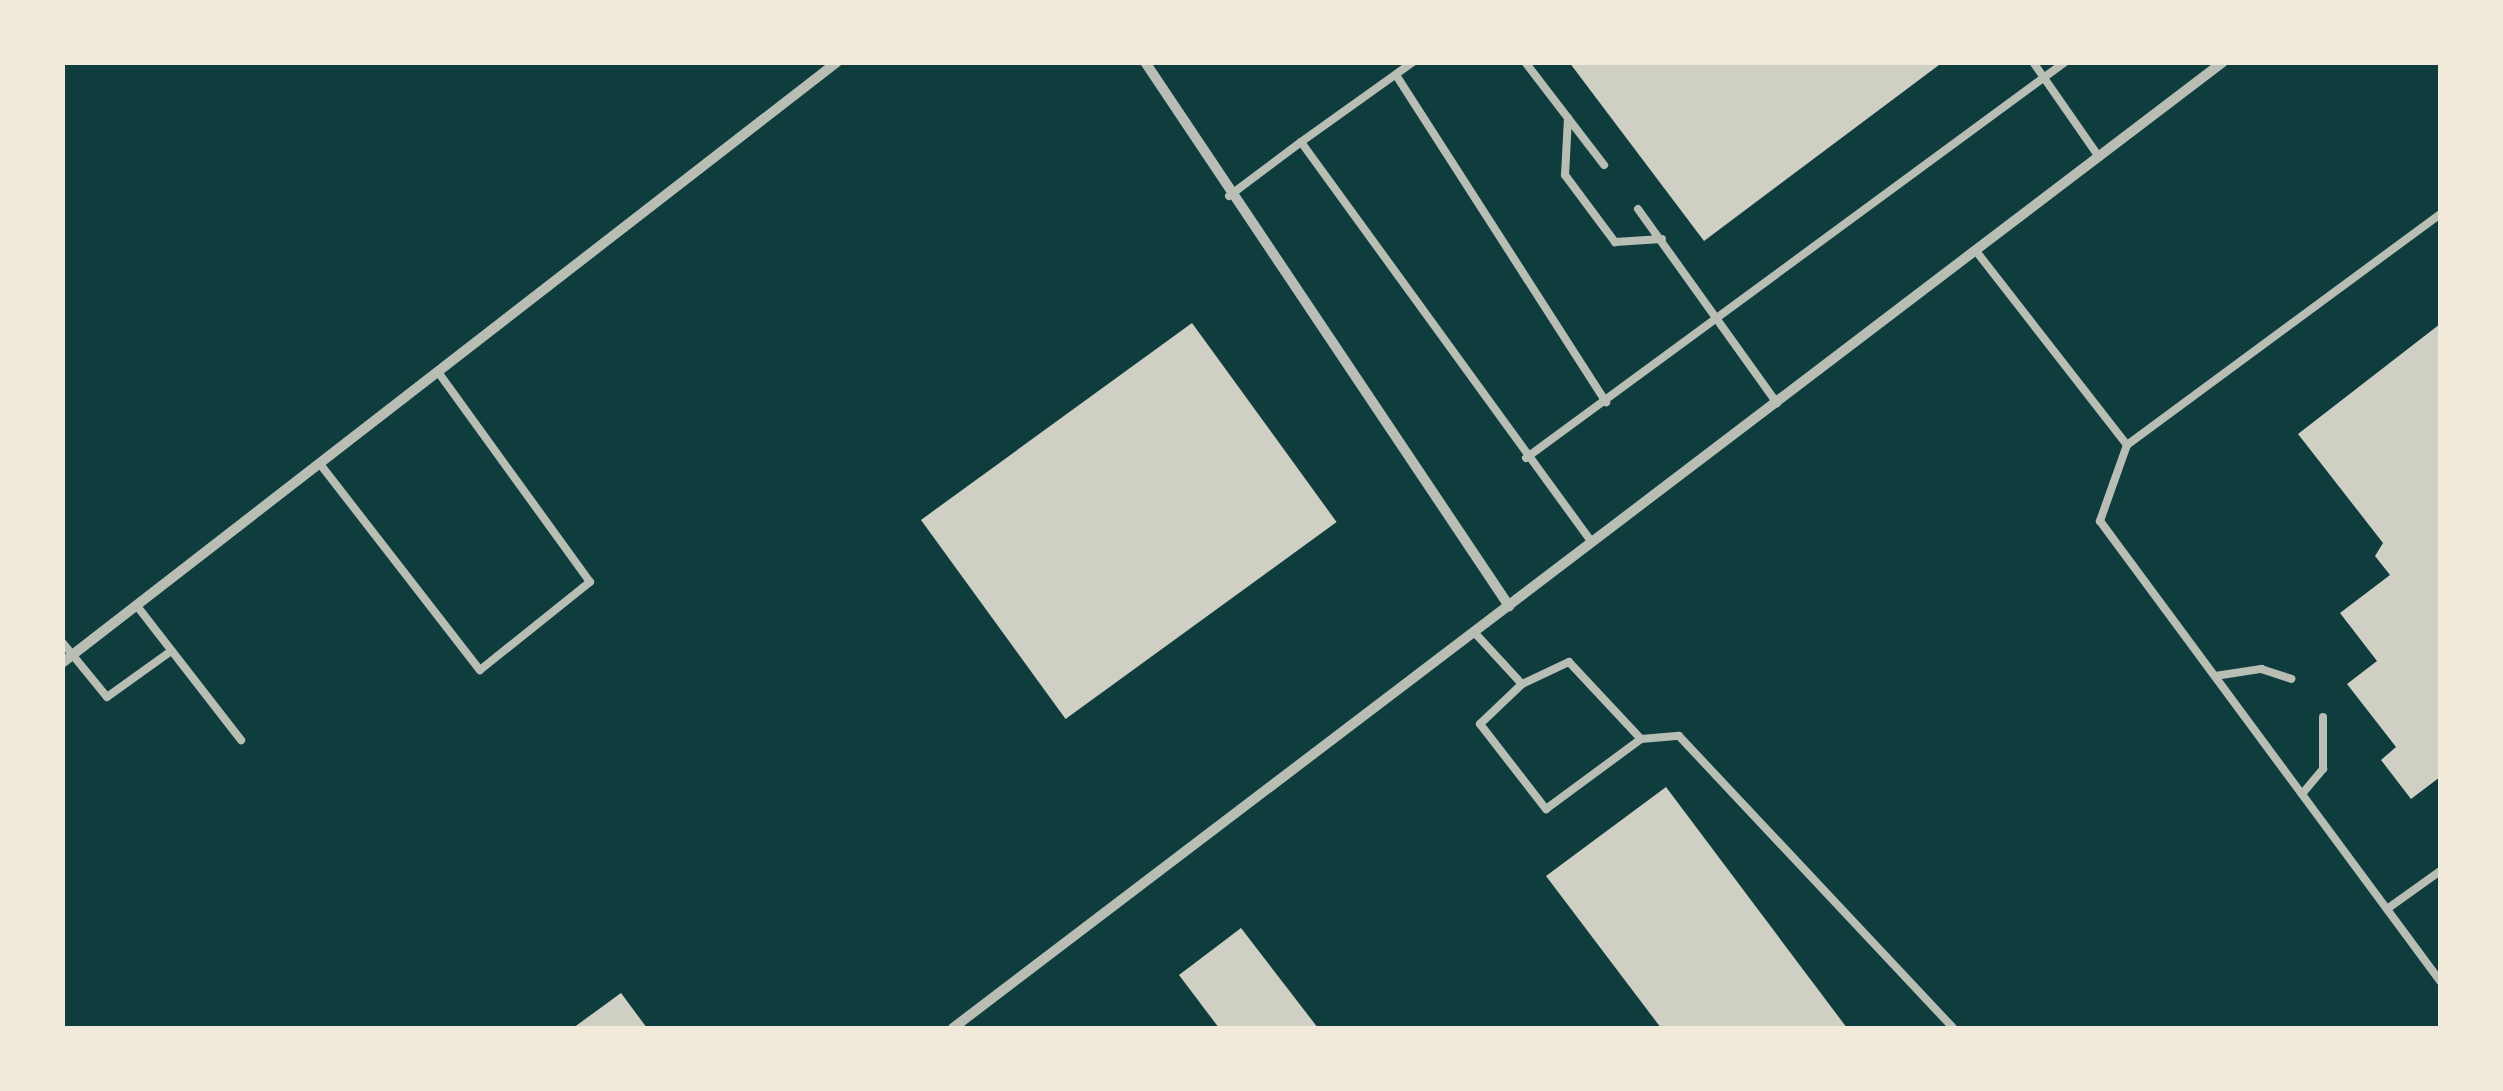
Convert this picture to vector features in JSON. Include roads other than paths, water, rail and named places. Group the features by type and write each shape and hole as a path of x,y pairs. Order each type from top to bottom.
{"street":[{"path":"62,663 837,62"},
{"path":"1145,62 1229,196 1508,606"},
{"path":"953,1028 2223,62"}],"lane":[{"path":"1229,196 1413,62"},
{"path":"1525,62 1604,165"},
{"path":"2033,62 2099,157"},
{"path":"1526,458 2066,62"},
{"path":"1396,75 1606,402"},
{"path":"1568,118 1565,174 1615,242 1662,240"},
{"path":"1301,142 1526,458 1592,542"},
{"path":"1638,209 1777,402"},
{"path":"2440,214 2127,445 2100,521 2440,980"},
{"path":"1976,250 2127,445"},
{"path":"320,464 480,670 590,582 438,372"},
{"path":"137,606 241,740"},
{"path":"1474,632 1522,684"},
{"path":"62,642 107,697 171,651"},
{"path":"1642,740 1569,662 1522,684 1480,724 1546,808 1642,740 1679,736 1953,1028"},
{"path":"2215,676 2262,669 2291,679"},
{"path":"2302,794 2323,769 2323,716"},
{"path":"2387,909 2440,870"}]}
